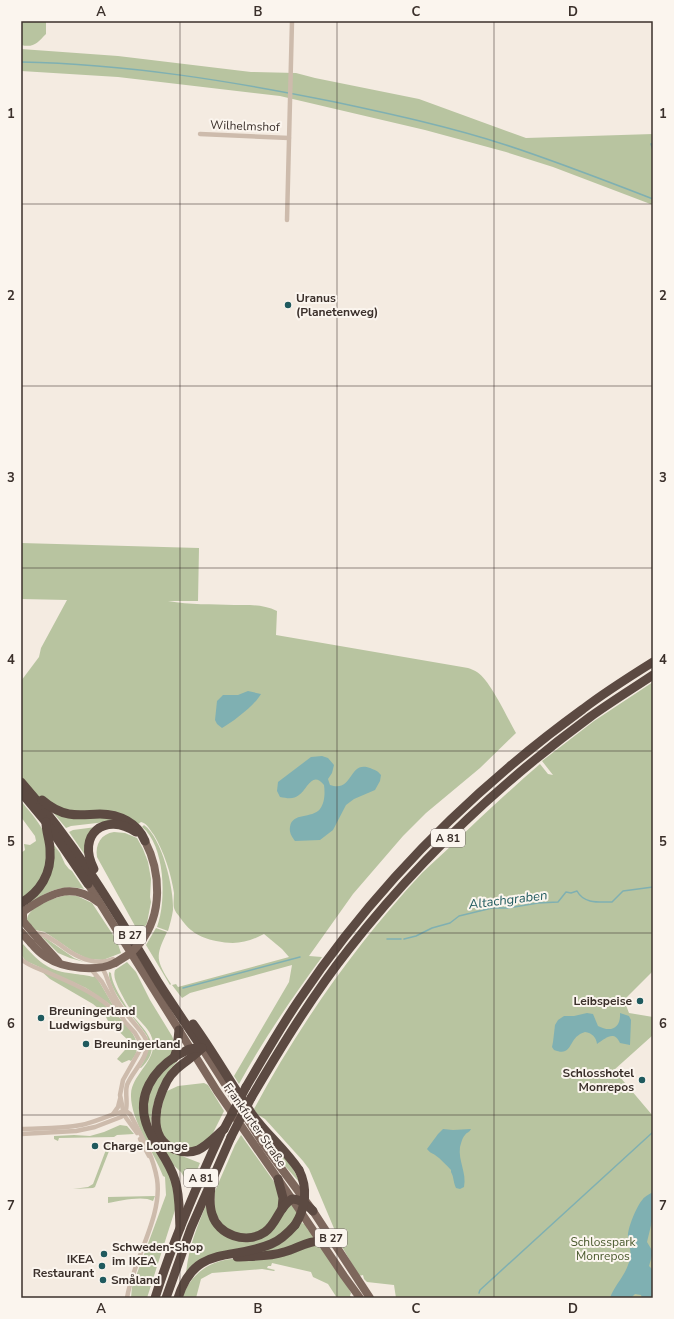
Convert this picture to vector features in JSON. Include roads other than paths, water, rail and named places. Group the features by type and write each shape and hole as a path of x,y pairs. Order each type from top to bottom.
{"highway":[{"name":"A 81","path":"155,1298 180,1228 198,1185 224,1128 246,1087 290,1014 360,918 416,855 498,776 553,731 614,687 653,662"},
{"name":"A 81","path":"166,1298 190,1228 212,1176 251,1098 296,1023 348,950 403,885 431,855 494,795 537,758 591,716 653,675"},
{"name":"B 27","path":"21,782 59,828 100,887 141,952"},
{"name":"B 27","path":"21,792 46,822 88,884"},
{"path":"32,795 40,798 50,807 59,812 119,816 139,829 143,834 145,841"},
{"path":"22,909 42,884 48,870 50,851 46,832 46,822"},
{"path":"100,887 98,875 90,862 88,850 91,837 94,832 104,826 116,824 130,828 145,841"},
{"path":"141,952 150,958 181,1008 205,1040 251,1113 293,1161 299,1170 304,1185 305,1200 302,1211 295,1225 286,1235 270,1244 214,1257 202,1262 188,1276 178,1298"},
{"name":"Frankfurter Straße","path":"141,952 159,983 202,1048"},
{"path":"174,1058 177,1049 179,1030"},
{"path":"180,1228 179,1199 175,1179 169,1165 150,1132 145,1119 143,1106 146,1090 154,1076 163,1065 174,1058 192,1053 202,1048"},
{"path":"192,1053 171,1075 167,1082 157,1110 156,1124 158,1132 162,1140 168,1146 176,1150 187,1152 196,1150 206,1145 224,1128"},
{"path":"212,1176 210,1200 212,1215 215,1222 227,1234 243,1238 261,1234 274,1223 286,1203 292,1199"},
{"path":"278,1179 283,1198 282,1210"},
{"name":"B 27","path":"292,1199 303,1202 314,1211"},
{"path":"199,1266 228,1258 264,1256 283,1253 311,1242 320,1241"}],"main road":[{"path":"101,904 82,893 73,891 64,891 52,894 22,909 24,930 31,943 40,952 48,958 60,963 109,965 135,950 149,930 156,908 157,885 154,863 145,841"},
{"name":"B 27","path":"88,884 101,904"},
{"name":"Frankfurter Straße","path":"101,904 217,1092 360,1298"},
{"path":"24,930 38,938 60,963"},
{"name":"Frankfurter Straße","path":"202,1048 264,1145 314,1211 370,1298"}],"street":[{"name":"Wilhelmshof","path":"287,220 292,21"},
{"name":"Wilhelmshof","path":"200,134 289,138"},
{"path":"21,941 30,934 40,933 49,937 72,953 85,959 91,965 102,982 125,1022"},
{"path":"21,959 26,963 90,992 112,1008 138,1037 140,1048 138,1055 122,1080 118,1107 113,1114"},
{"path":"91,965 102,962 109,965 115,996 147,1043 144,1057 132,1074 127,1085 124,1112"},
{"path":"120,1099 124,1112"},
{"path":"21,1134 51,1134 87,1129 102,1125 124,1112"},
{"path":"21,1129 82,1125 113,1114 124,1112 130,1114 148,1148 157,1184 155,1211 129,1280 127,1298"},
{"path":"51,1128 51,1134"}],"water":[{"path":"248,691 261,694 249,708 232,722 222,728 217,724 215,720 217,701 223,695 238,695"},
{"path":"322,756 328,758 334,765 332,773 328,779 330,785 343,785 358,768 363,767 379,772 381,775 380,781 375,790 354,799 346,805 333,830 320,840 295,841 290,831 292,822 298,817 316,812 322,807 324,801 324,785 320,781 313,780 302,793 294,798 288,798 280,797 277,791 278,782 311,757"},
{"path":"587,1013 593,1014 598,1026 607,1029 617,1026 620,1013 629,1016 631,1020 630,1045 620,1043 618,1039 612,1036 597,1044 596,1039 590,1033 585,1032 575,1038 565,1051 560,1052 554,1050 552,1047 555,1025 558,1020 564,1016 574,1016"},
{"path":"443,1129 471,1129 462,1139 460,1147 460,1157 465,1182 464,1187 460,1189 456,1188 454,1184 451,1170 427,1149"},
{"path":"653,1192 653,1217 647,1242 653,1252 649,1266 653,1270 653,1298 642,1298 641,1295 635,1294 631,1298 610,1298 624,1274 629,1261 629,1228 639,1204"}],"waterway":[{"path":"21,62 100,66 179,75 296,94 421,121 485,138 524,151 653,199"},
{"path":"653,143 651,144 653,150"},
{"name":"Altachgraben","path":"404,939 450,923 459,916 492,908 508,908 538,903 558,902 566,892 571,893 577,891 588,900 612,902 623,891 653,887"},
{"name":"Altachgraben","path":"387,939 401,939"},
{"name":"Altachgraben","path":"183,988 300,957"},
{"path":"479,1293 480,1290 653,1132"}],"place":[{"name":"Uranus (Planetenweg)","path":"288,305"},
{"name":"Leibspeise","path":"640,1001"},
{"name":"Breuningerland Ludwigsburg","path":"41,1018"},
{"name":"Breuningerland","path":"86,1044"},
{"name":"Schlosshotel Monrepos","path":"642,1080"},
{"name":"Charge Lounge","path":"95,1146"},
{"name":"Schweden-Shop im IKEA","path":"104,1254"},
{"name":"IKEA Restaurant","path":"102,1266"},
{"name":"Småland","path":"103,1280"}],"park label":[{"name":"Schlosspark Monrepos","path":"603,1249"}]}
